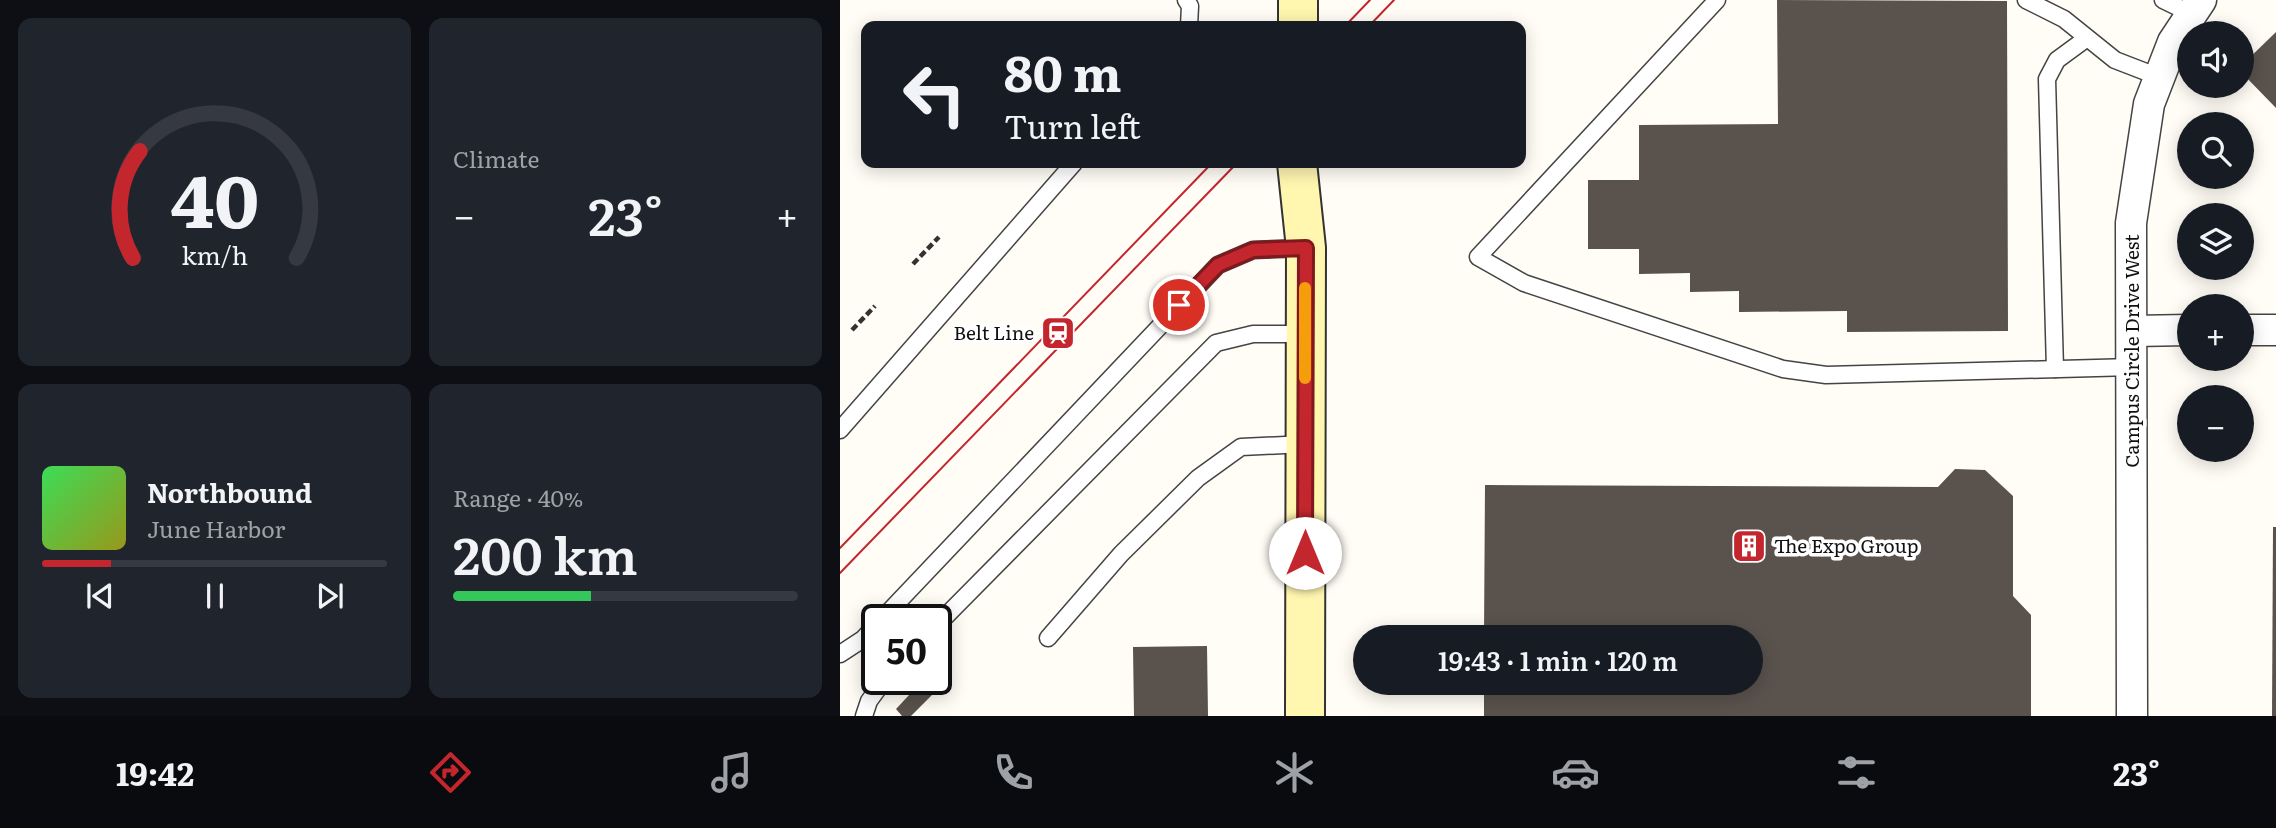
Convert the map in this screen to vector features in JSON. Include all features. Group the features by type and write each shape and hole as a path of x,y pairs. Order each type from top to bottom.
{"main road":[{"path":"1298,0 1298,21"},
{"path":"1324,0 1324,21"},
{"path":"1297,168 1306,248 1305,716"},
{"path":"1306,248 1323,185 1323,168"}],"street":[{"name":"Campus Circle Drive West","path":"2132,716 2133,209 2149,104 2173,42 2197,7"},
{"path":"2133,331 2177,330"},
{"path":"2254,330 2276,330"}],"lane":[{"path":"1186,0 1189,6 1189,21"},
{"path":"1717,0 1478,257 1524,283 1783,369 1826,375 2133,367"},
{"path":"2026,0 2064,19 2115,60 2160,77"},
{"path":"2163,0 2197,7"},
{"path":"2055,369 2048,79 2057,60 2087,38"},
{"path":"840,430 1070,168"},
{"path":"896,604 1218,265 1253,250 1306,248"},
{"path":"952,610 1216,343 1253,334 1305,334"},
{"path":"1048,638 1121,554 1198,478 1241,447 1305,444"},
{"path":"840,654 861,640"},
{"path":"864,716 873,695"}],"path":[{"path":"914,264 939,237"},
{"path":"852,330 875,306"}],"building":[{"path":"1777,0 2007,1 2008,331 1847,332 1847,311 1739,312 1739,291 1690,292 1690,273 1639,274 1639,249 1588,249 1588,180 1639,180 1639,125 1778,124"},
{"path":"2276,32 2276,108 2254,85 2254,53"},
{"name":"The Expo Group","path":"1955,469 1985,470 2013,496 2013,596 2031,615 2031,716 1484,716 1484,695 1763,695 1763,625 1484,625 1485,485 1938,487"},
{"path":"2273,527 2276,527 2276,716 2272,716"},
{"path":"1207,646 1208,716 1134,716 1133,647"},
{"path":"909,695 932,695 911,716 902,716 896,709"}],"tram line":[{"path":"1350,21 1370,0"},
{"path":"1374,21 1394,0"},
{"path":"840,548 1207,168"},
{"path":"840,573 1232,168"}],"slow traffic":[{"path":"1305,288 1305,378"}],"place":[{"name":"Belt Line","path":"1058,333"},
{"name":"The Expo Group","path":"1749,546"}],"route":[{"path":"1179,305 1218,265 1253,250 1306,248 1305,553"}]}
